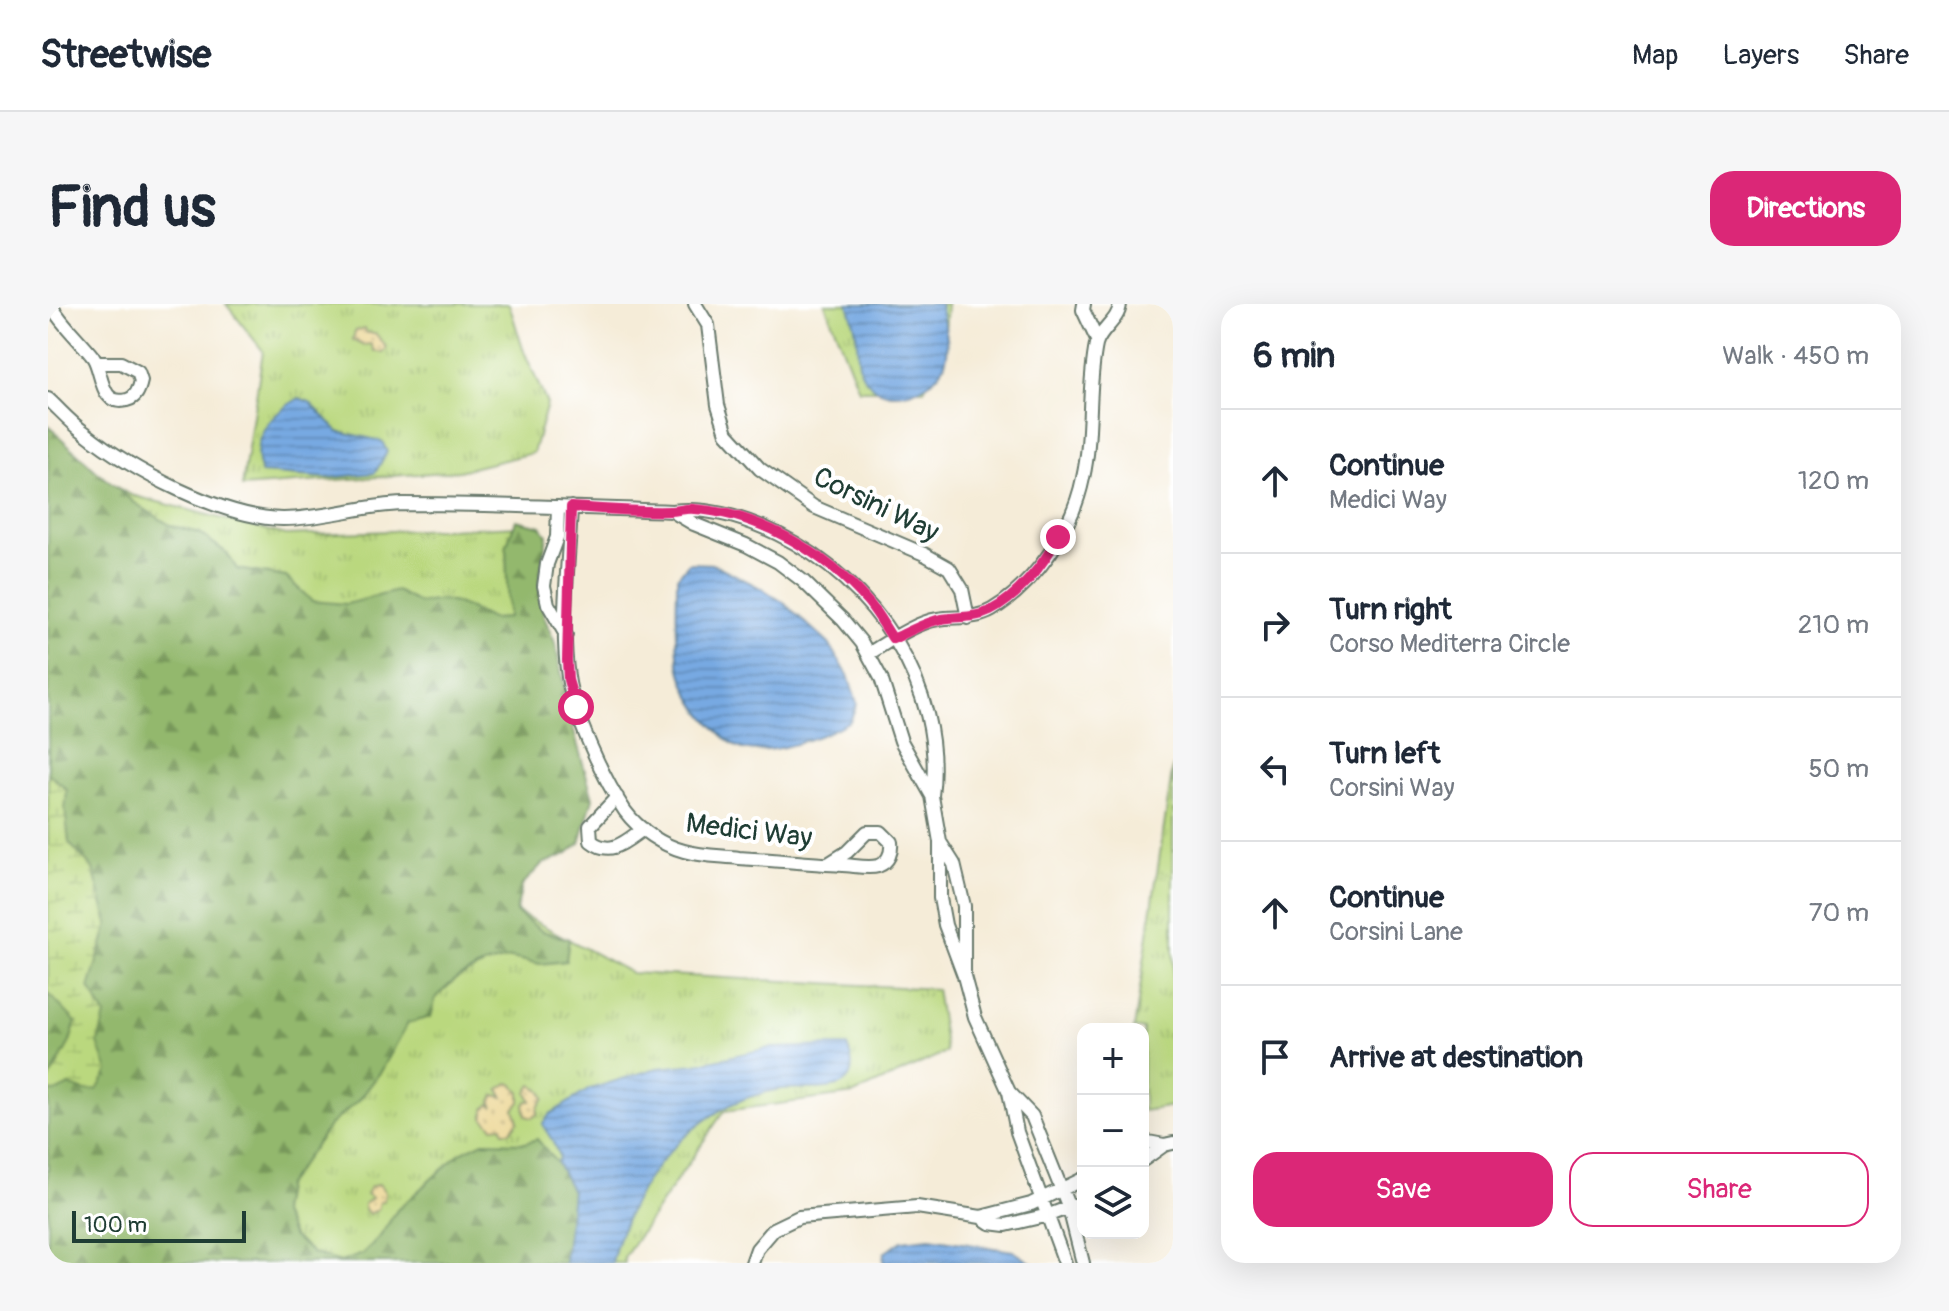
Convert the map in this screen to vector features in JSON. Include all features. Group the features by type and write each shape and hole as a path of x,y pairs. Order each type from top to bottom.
{"street":[{"path":"50,304 59,320 97,363"},
{"name":"Corsini Way","path":"695,304 708,325 718,405 727,433 760,469 814,507 924,554 949,568 962,589 968,618"},
{"path":"1084,304 1083,310 1097,340"},
{"path":"868,654 936,620 968,618 990,611 1017,591 1050,553 1070,516 1083,478 1097,340 1115,318 1120,304"},
{"path":"48,399 84,433 123,458 220,507 251,516 282,519 309,517 386,505 672,511 692,508 761,526 797,544 840,573 871,605 893,639 914,675 928,716 934,746 932,796 940,842 940,898 945,925 975,1017 1009,1092 1017,1132 1065,1263"},
{"name":"Medici Way","path":"558,507 557,537 547,564 544,586 548,604 566,635"},
{"name":"Medici Way","path":"571,507 566,635 568,680 576,707 608,782 627,813 662,842 686,852 828,864 877,867 891,853 891,842 881,832 867,832 847,852 828,864"},
{"path":"672,511 778,562 803,581 843,620 881,678 901,741 932,796"},
{"path":"617,797 590,826 591,841 599,847 613,849 643,829"},
{"path":"940,842 954,864 964,906 964,976"},
{"path":"1009,1092 1032,1116 1069,1208 1083,1263"},
{"path":"1149,1142 1169,1144"},
{"path":"1149,1156 1169,1144"},
{"path":"981,1217 990,1212 1018,1208 1077,1182"},
{"path":"752,1263 757,1249 774,1229 799,1217 917,1207 981,1217 990,1223 1006,1225 1077,1205"}],"green space":[{"path":"226,304 509,304 523,349 547,404 533,453 459,471 242,487 263,351"},
{"path":"825,304 947,304 944,346 924,390 859,390"},
{"path":"48,426 135,503 170,525 199,533 227,553 237,569 286,577 312,601 346,604 397,591 419,603 442,600 460,604 491,619 508,618 506,547 516,520 541,526 547,535 539,581 544,617 555,643 575,736 593,798 580,843 567,854 542,864 522,885 516,912 542,931 569,939 566,961 540,964 511,958 484,965 457,978 436,997 431,1017 408,1023 382,1070 360,1099 330,1125 285,1187 281,1212 293,1236 314,1254 341,1262 363,1254 379,1238 397,1210 460,1153 483,1142 525,1143 537,1139 557,1163 572,1191 565,1263 48,1263 48,1091 55,1092 69,1085 85,1091 105,1015 89,988 108,924 93,869 69,843 65,809 67,790 48,773"},
{"path":"48,451 131,495 286,535 523,526 482,893 631,973 936,989 946,1052 854,1094 724,1111 624,1258 625,1263 48,1263"},
{"path":"1173,766 1173,1106 1149,1110 1149,1023 1135,1023"},
{"path":"48,773 67,790 65,809 69,843 93,869 108,924 89,988 105,1015 98,1043 108,1071 97,1090 85,1091 69,1085 55,1092 48,1091 48,1082 70,1042 76,1022 48,993"},
{"path":"48,993 76,1021 70,1042 48,1082"}],"sand":[{"path":"365,328 367,333 375,333 387,348 383,353 375,351 371,344 363,345 353,340 355,331"},
{"path":"508,1083 520,1092 520,1102 514,1109 518,1121 510,1132 503,1132 502,1126 493,1127 484,1118 484,1109 490,1104 494,1107 491,1101 495,1095 503,1097 499,1089"},
{"path":"532,1085 541,1091 544,1098 532,1118 526,1116 524,1105 531,1101 527,1092"},
{"path":"379,1184 385,1192 384,1201 380,1202 378,1210 369,1214 364,1204 372,1198 366,1194 370,1187"}],"water":[{"path":"848,304 940,304 948,345 946,359 934,379 899,394 876,389 861,370"},
{"path":"299,398 310,402 338,431 382,441 387,452 375,473 327,478 261,473 258,449 265,429 279,412"},
{"path":"689,563 714,564 757,586 783,602 829,644 848,675 857,703 850,721 811,739 779,748 750,750 729,742 692,699 679,664 677,577"},
{"path":"847,1046 852,1069 843,1083 823,1089 776,1090 746,1098 692,1130 649,1177 633,1204 612,1263 565,1263 572,1191 557,1163 559,1156 552,1140 542,1124 550,1114 590,1089 657,1068 696,1064 769,1048"},
{"path":"930,1238 1013,1251 1032,1263 883,1263 884,1253 902,1241"}],"route":[{"path":"576,707 568,680 566,635 571,507 672,511 692,508 761,526 797,544 840,573 871,605 893,639 936,620 968,618 990,611 1017,591 1050,553 1058,537"}]}
